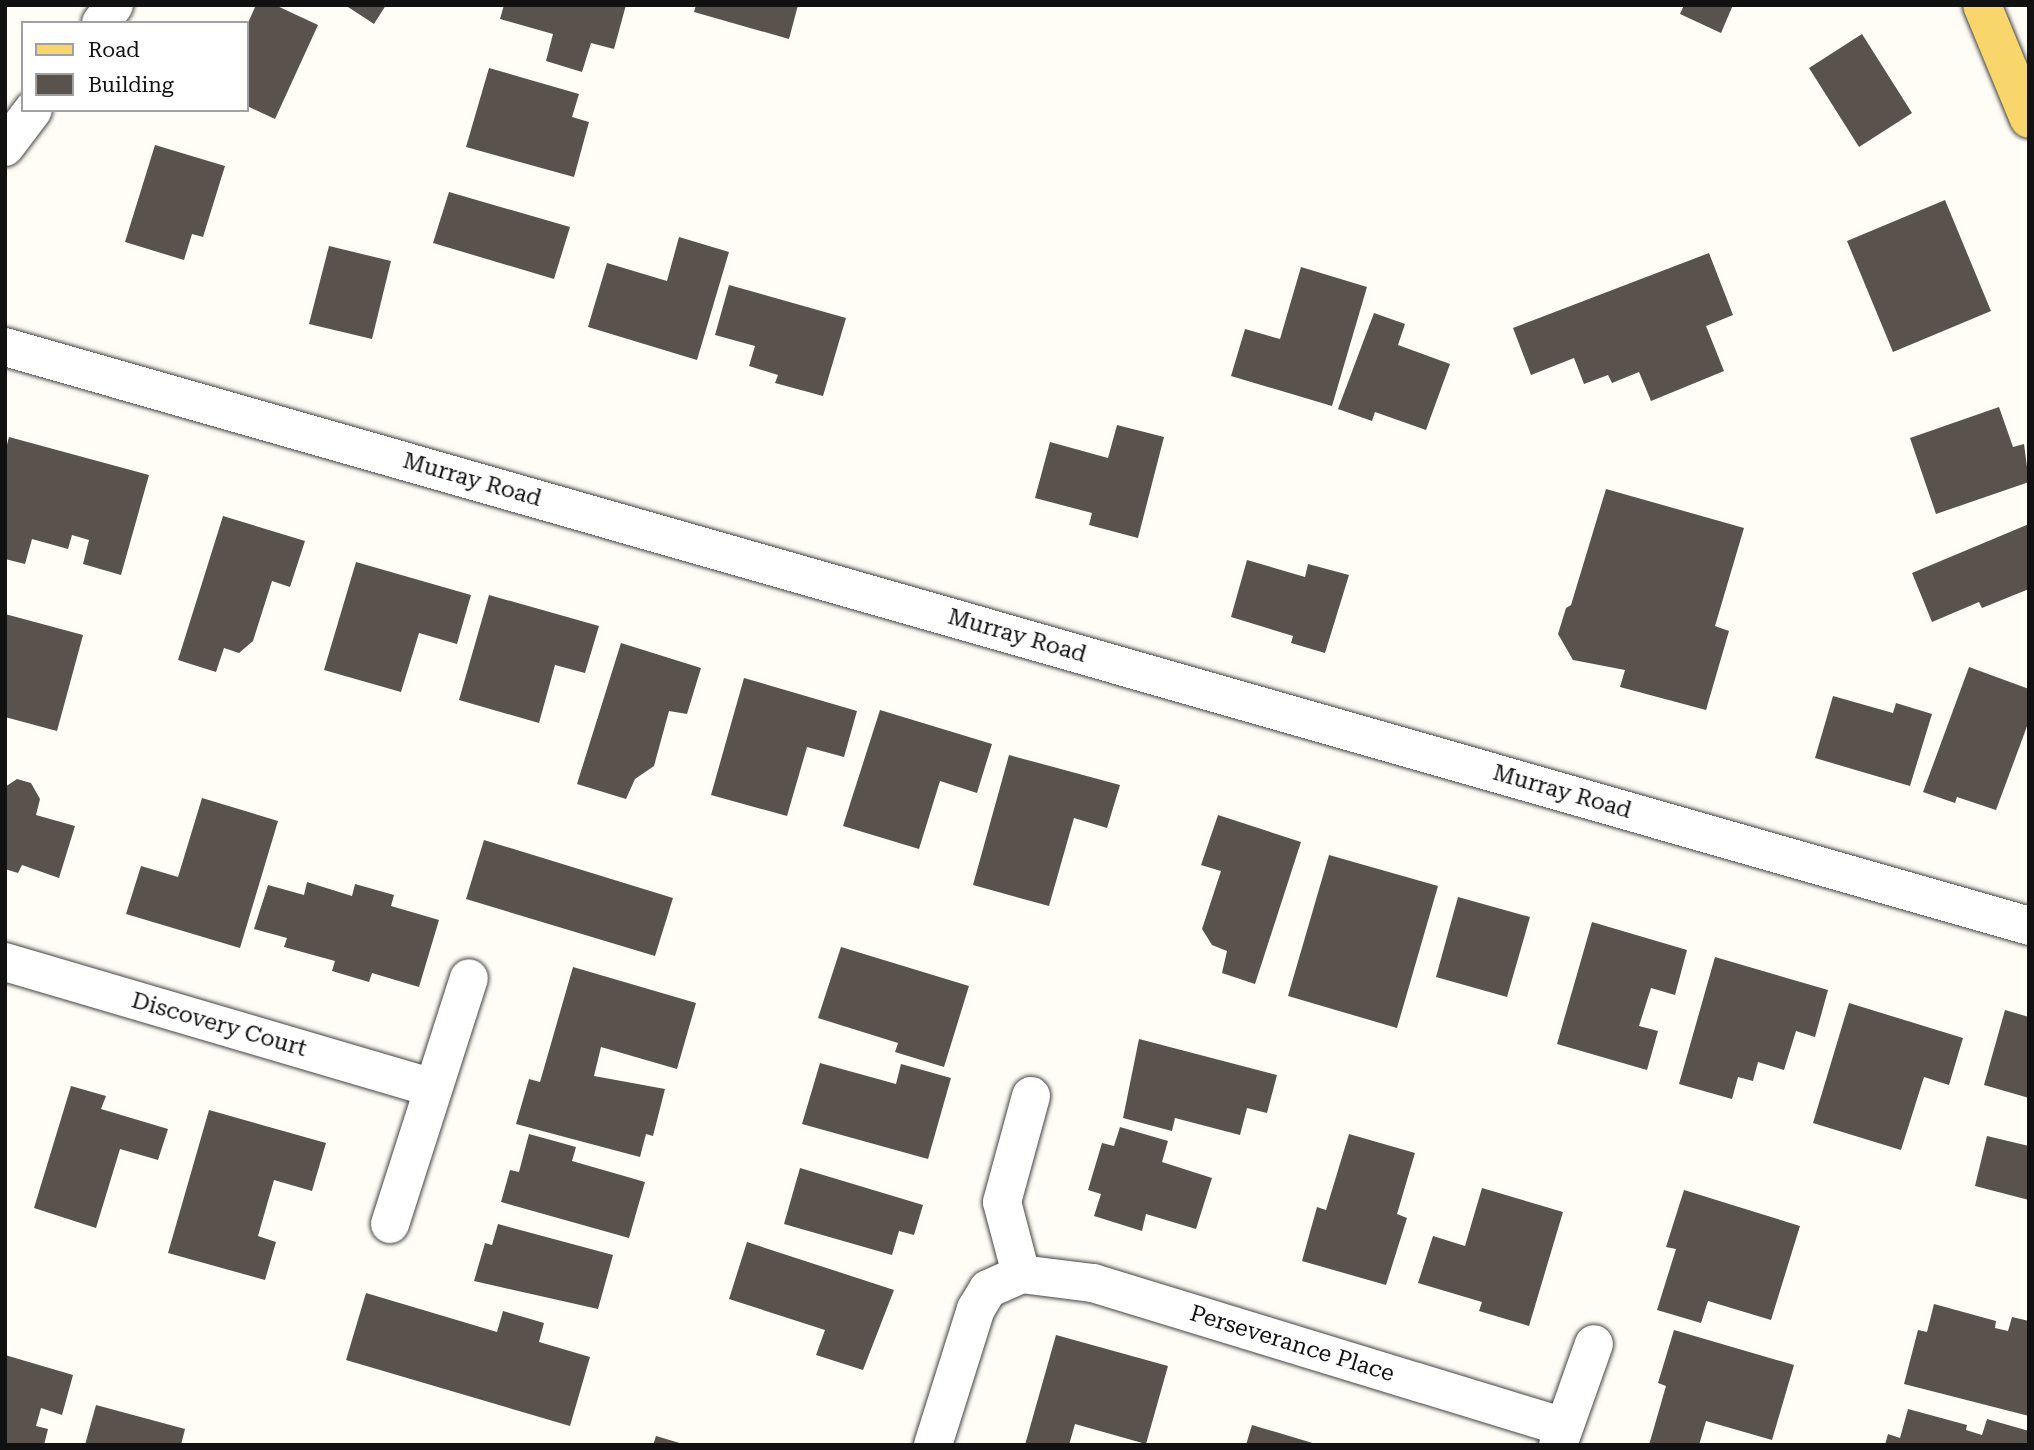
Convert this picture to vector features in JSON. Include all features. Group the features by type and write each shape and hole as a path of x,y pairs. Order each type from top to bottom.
{"main road":[{"path":"1982,5 2029,119"}],"street":[{"path":"102,21 114,5"},
{"path":"5,147 31,112"},
{"name":"Murray Road","path":"5,346 2029,926"},
{"name":"Discovery Court","path":"5,962 433,1088"},
{"path":"390,1224 470,978"},
{"path":"933,1445 976,1309 988,1289 1021,1273 1002,1202 1031,1096"},
{"name":"Perseverance Place","path":"1021,1273 1093,1283 1560,1435 1594,1344"}],"building":[{"path":"256,5 275,5 318,25 275,119 248,106 248,23"},
{"path":"345,5 386,5 374,24"},
{"path":"504,5 626,5 614,49 591,43 582,72 546,61 553,34 500,19"},
{"path":"696,5 798,5 789,39 694,12"},
{"path":"1684,5 1733,5 1721,33 1680,14"},
{"path":"1862,34 1912,113 1859,147 1809,68"},
{"path":"489,68 579,94 572,117 589,122 574,177 466,147"},
{"path":"155,145 225,166 203,237 192,234 184,260 125,242"},
{"path":"449,192 570,227 554,279 433,243"},
{"path":"1945,200 1991,311 1893,352 1847,241"},
{"path":"679,237 729,252 697,360 588,327 607,263 667,281"},
{"path":"329,246 391,261 372,339 309,324"},
{"path":"1709,253 1733,315 1706,326 1724,371 1651,401 1639,372 1612,383 1608,375 1584,384 1574,358 1531,375 1513,328"},
{"path":"1301,267 1367,287 1332,406 1231,376 1245,329 1280,339"},
{"path":"729,285 846,318 823,396 775,383 778,375 749,366 755,346 715,335"},
{"path":"1374,313 1405,324 1398,345 1450,364 1426,430 1375,412 1372,421 1338,409"},
{"path":"1999,407 2013,447 2024,444 2029,482 1936,514 1910,438"},
{"path":"1117,425 1164,437 1138,538 1089,525 1092,513 1035,498 1050,442 1108,458"},
{"path":"9,437 149,475 121,575 83,564 89,540 72,535 68,549 32,539 25,564 5,559 5,452"},
{"path":"1606,489 1744,528 1715,626 1729,631 1706,710 1620,687 1625,670 1573,660 1558,634 1566,608 1571,605"},
{"path":"223,516 305,541 290,587 272,581 253,641 239,653 224,648 216,672 178,660"},
{"path":"2029,524 2029,589 1982,608 1979,602 1932,622 1912,573"},
{"path":"1247,560 1305,577 1308,564 1349,575 1325,653 1291,643 1293,636 1231,617"},
{"path":"356,562 471,595 457,644 419,633 401,692 324,670"},
{"path":"489,595 599,626 585,673 555,665 539,723 459,700"},
{"path":"5,614 83,635 57,731 5,717"},
{"path":"621,643 701,668 687,714 669,711 654,766 635,779 626,799 577,784"},
{"path":"1969,667 2029,689 2029,721 1996,810 1957,797 1955,803 1923,792"},
{"path":"744,678 857,711 844,757 807,747 787,816 711,795"},
{"path":"1833,696 1893,713 1896,703 1932,714 1910,786 1815,758"},
{"path":"880,710 992,744 977,793 940,781 919,849 843,826"},
{"path":"1009,755 1120,785 1107,828 1074,818 1049,906 973,885"},
{"path":"17,779 31,783 40,799 36,815 75,826 59,878 22,865 18,873 5,869 5,787"},
{"path":"202,798 278,821 240,948 126,914 141,866 178,877"},
{"path":"1218,815 1301,842 1255,984 1222,973 1227,951 1212,945 1202,929 1221,871 1201,865"},
{"path":"484,840 673,898 655,956 466,899"},
{"path":"1329,855 1438,886 1397,1028 1288,996"},
{"path":"307,882 352,896 355,884 394,895 391,906 439,920 419,987 372,973 369,982 332,971 335,961 284,947 287,938 254,929 268,885 304,895"},
{"path":"1458,897 1530,917 1507,997 1436,977"},
{"path":"1592,922 1687,950 1675,995 1651,988 1639,1026 1658,1031 1647,1070 1557,1044"},
{"path":"841,947 969,986 944,1067 895,1052 898,1043 818,1018"},
{"path":"1715,957 1828,990 1815,1037 1796,1031 1784,1070 1758,1062 1753,1081 1738,1077 1732,1099 1679,1084"},
{"path":"573,967 696,1003 677,1069 601,1047 594,1076 665,1089 653,1136 646,1134 640,1157 516,1124 529,1079 540,1082"},
{"path":"1849,1003 1963,1038 1949,1085 1924,1077 1901,1150 1813,1123"},
{"path":"2005,1010 2029,1017 2029,1098 1984,1085"},
{"path":"1139,1039 1277,1075 1267,1113 1247,1108 1240,1135 1175,1118 1172,1131 1123,1118"},
{"path":"820,1063 896,1084 901,1064 951,1078 928,1159 802,1124"},
{"path":"71,1086 106,1096 101,1109 168,1129 158,1160 120,1149 96,1228 34,1208"},
{"path":"209,1110 326,1143 312,1191 274,1180 258,1236 276,1242 265,1280 168,1253"},
{"path":"1120,1127 1168,1141 1162,1162 1212,1178 1196,1229 1146,1214 1142,1231 1094,1216 1101,1194 1088,1190 1102,1143 1114,1146"},
{"path":"529,1134 576,1147 572,1161 645,1182 629,1238 501,1202 510,1170 519,1172"},
{"path":"1349,1134 1415,1153 1397,1214 1407,1218 1386,1285 1302,1261 1317,1207 1326,1210"},
{"path":"1987,1136 2029,1146 2029,1200 1975,1186"},
{"path":"800,1168 923,1205 914,1235 899,1231 892,1255 784,1224"},
{"path":"1482,1188 1563,1212 1529,1326 1479,1311 1482,1302 1418,1283 1433,1236 1465,1246"},
{"path":"1684,1190 1800,1226 1771,1320 1708,1301 1701,1323 1657,1310 1676,1249 1666,1247"},
{"path":"498,1224 613,1255 598,1309 474,1281 485,1243 492,1245"},
{"path":"747,1242 894,1290 863,1370 816,1355 825,1330 729,1299"},
{"path":"366,1293 497,1332 503,1311 544,1323 539,1342 590,1357 570,1426 346,1360"},
{"path":"1934,1304 1996,1321 1995,1328 2008,1331 2012,1317 2029,1321 2029,1416 1904,1384 1918,1330 1927,1332"},
{"path":"1674,1330 1794,1365 1772,1440 1706,1421 1699,1445 1649,1445 1666,1386 1658,1383"},
{"path":"1056,1335 1168,1366 1146,1444 1075,1424 1069,1445 1025,1445"},
{"path":"5,1355 73,1375 62,1415 41,1408 36,1426 48,1429 44,1445 5,1445"},
{"path":"96,1405 185,1429 181,1445 85,1445"},
{"path":"1908,1409 1967,1425 1966,1430 1982,1435 1987,1419 2029,1431 2029,1445 1885,1445 1888,1434 1900,1438"},
{"path":"1252,1425 1316,1444 1316,1445 1246,1445"},
{"path":"656,1436 683,1444 683,1445 653,1445"}]}
